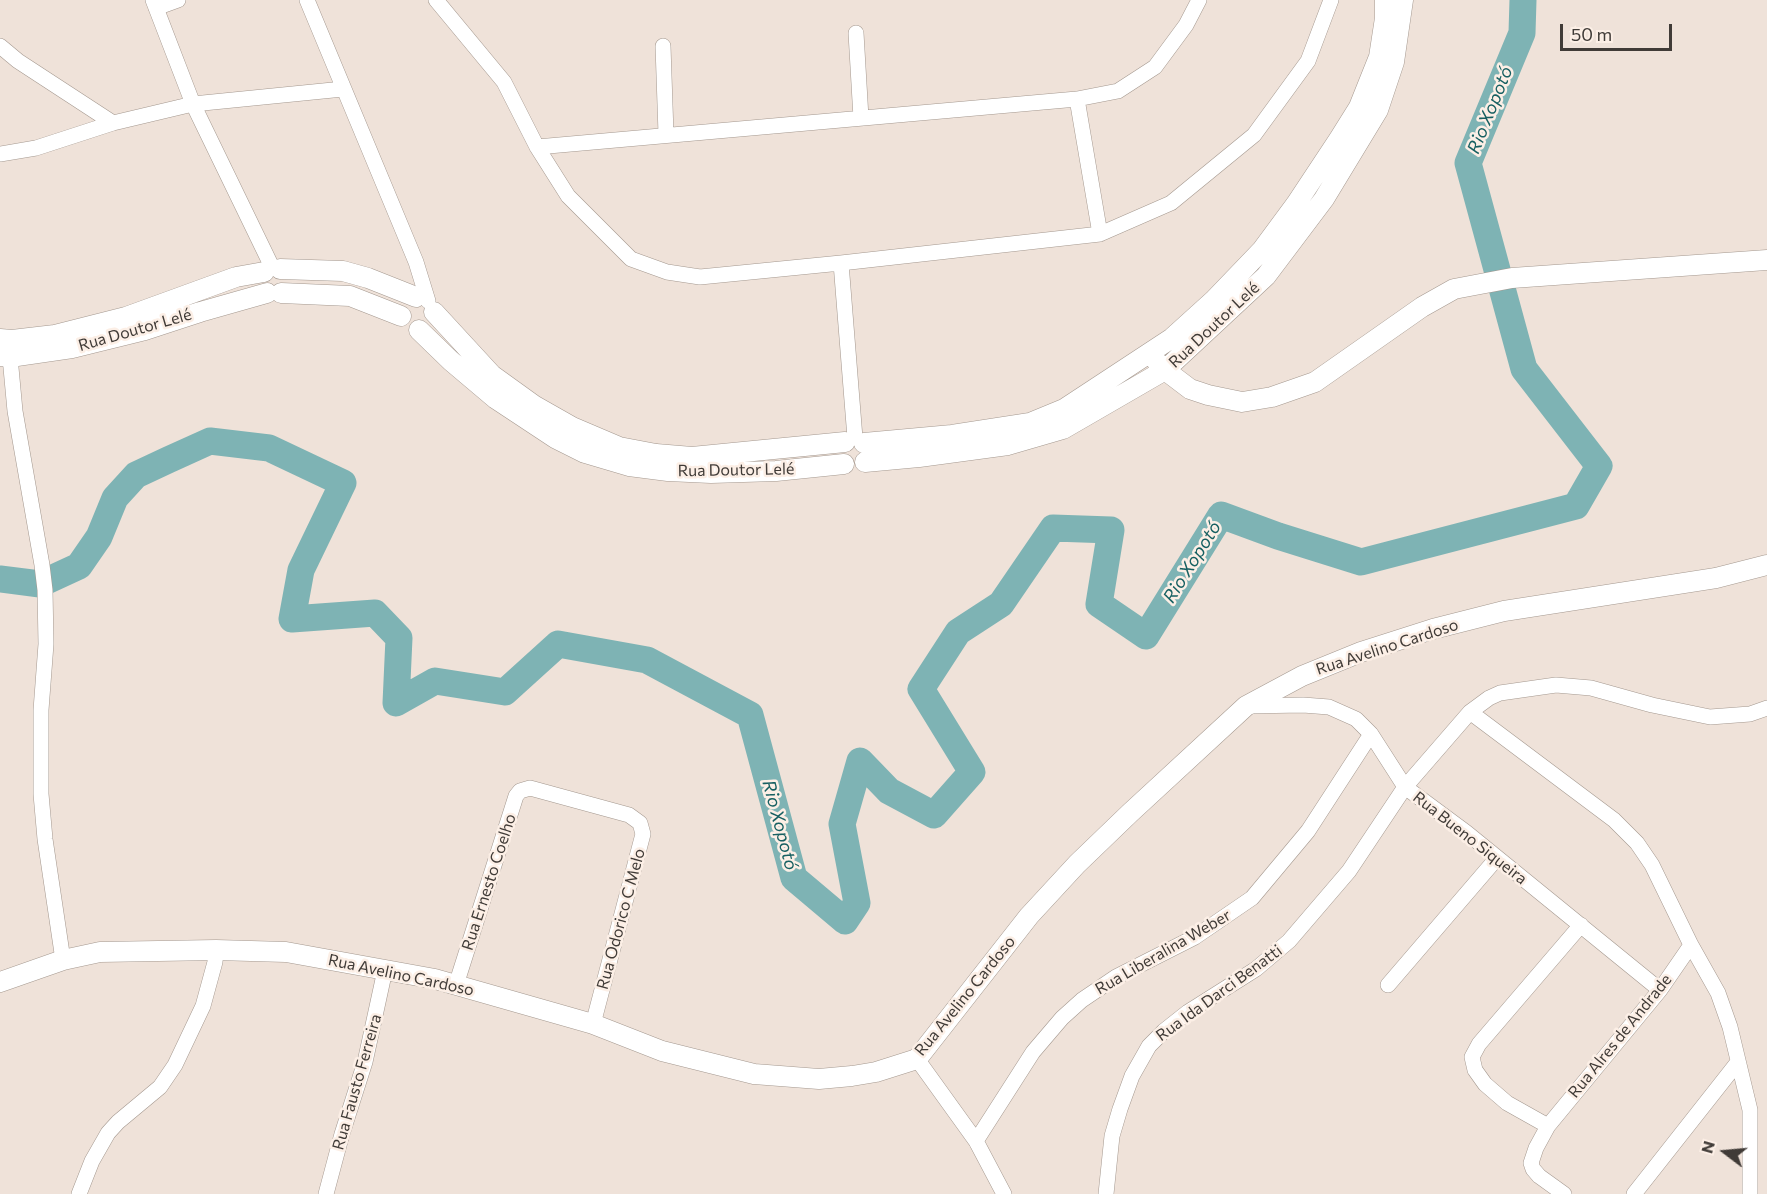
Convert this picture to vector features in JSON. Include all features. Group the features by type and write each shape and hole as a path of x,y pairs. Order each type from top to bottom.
{"street":[{"path":"178,0 155,4 193,104 272,269 261,276 261,286 274,293"},
{"path":"308,0 416,262 426,303 430,324 419,330 407,327 401,316 402,306 406,301 426,303"},
{"path":"436,0 504,82 537,147 568,196 631,259 667,272 700,276 842,263 1100,234 1171,204 1254,135 1308,61 1331,0"},
{"path":"537,147 1077,99 1118,91 1155,67 1186,26 1199,0"},
{"name":"Rua Doutor Lelé","path":"6,348 126,317 236,277 272,269 343,272 368,278 426,303 492,375 535,406 572,427 619,447 656,454 692,457 857,446 1030,423 1064,409 1172,338 1214,300 1262,250 1296,204 1359,107 1379,57 1385,18 1385,0"},
{"name":"Rua Doutor Lelé","path":"857,446 919,457 1008,445 1063,429 1165,370 1266,276 1324,199 1378,110 1394,62 1403,0"},
{"path":"856,33 861,118"},
{"path":"0,46 18,61 113,123"},
{"path":"663,46 666,134"},
{"path":"0,57 18,61"},
{"path":"0,154 36,148 113,123 193,104 343,89"},
{"path":"1077,99 1100,234"},
{"path":"1150,353 1165,370 1190,389 1242,402 1272,397 1315,381 1422,307 1454,289 1512,278 1767,260"},
{"path":"842,263 857,446"},
{"name":"Rua Doutor Lelé","path":"6,348 72,348 274,293 350,296 401,316"},
{"name":"Rua Doutor Lelé","path":"419,330 496,399 555,438 585,453 629,466 700,473 776,471 844,464 855,468 857,446"},
{"path":"1172,338 1190,389"},
{"path":"6,348 45,590 46,644 41,710 41,794 45,839 63,960"},
{"name":"Rua Avelino Cardoso","path":"0,982 63,960 100,952 216,950 286,952 456,985 593,1024 662,1051 754,1074 836,1078 876,1072 917,1059 1029,916 1077,864 1246,706 1302,676 1361,652 1433,629 1504,611 1716,578 1767,565"},
{"name":"Rua Ida Darci Benatti","path":"1106,1194 1112,1136 1132,1076 1149,1046 1188,1012 1256,969 1289,941 1349,871 1405,787 1470,711 1488,698 1500,693 1556,685 1592,687 1652,705 1710,717 1750,714 1767,708"},
{"name":"Rua Bueno Siqueira","path":"1246,706 1329,707 1356,719 1371,734 1405,787 1660,990"},
{"path":"1470,711 1614,820 1637,843 1652,865 1691,945 1719,993 1730,1027 1750,1110 1750,1194"},
{"name":"Rua Liberalina Weber","path":"976,1141 1034,1052 1062,1018 1082,1000 1116,977 1195,937 1252,898 1308,831 1371,734"},
{"name":"Rua Ernesto Coelho","path":"456,985 516,796 520,791 530,788"},
{"name":"Rua Odorico C Melo","path":"530,788 629,815 643,828 642,841 593,1024"},
{"path":"1388,985 1497,858"},
{"path":"1548,1126 1507,1103 1485,1084 1475,1070 1472,1061 1475,1049 1581,925"},
{"name":"Rua Alres de Andrade","path":"1564,1194 1539,1176 1531,1163 1536,1148 1548,1126 1660,990 1691,945"},
{"path":"79,1194 92,1161 108,1134 118,1122 160,1087 175,1065 203,1006 212,977 216,950"},
{"name":"Rua Fausto Ferreira","path":"326,1194 365,1062 385,970"},
{"path":"917,1059 976,1141 1004,1194"},
{"path":"1634,1194 1738,1062"}],"waterway":[{"name":"Rio Xopotó","path":"0,579 40,584 79,566 99,537 115,498 136,475 210,441 269,448 343,483 301,570 292,619 375,613 399,638 396,703 435,681 505,692 558,644 647,660 750,715 794,878 845,921 857,903 842,824 860,761 889,791 934,815 972,772 921,689 958,632 1001,604 1053,528 1111,530 1099,604 1146,636 1221,515 1361,562 1576,506 1599,466 1524,369 1468,163 1522,33 1523,0"}]}
